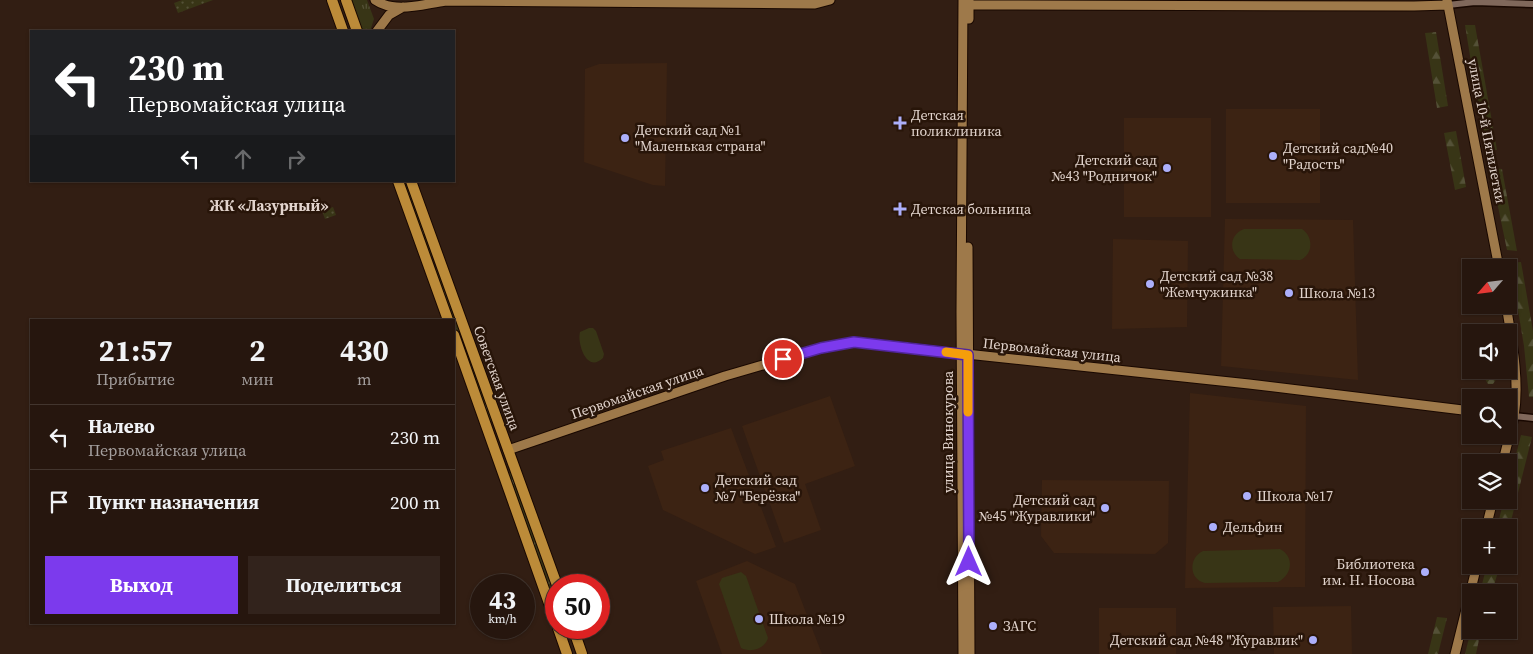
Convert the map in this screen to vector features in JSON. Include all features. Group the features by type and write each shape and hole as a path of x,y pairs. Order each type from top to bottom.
{"main road":[{"path":"332,0 343,30"},
{"path":"346,0 357,30"},
{"path":"398,182 448,319"},
{"name":"Советская улица","path":"411,182 553,574"},
{"path":"428,263 440,259"},
{"name":"Советская улица","path":"455,338 545,586"},
{"name":"Первомайская улица","path":"496,454 508,450"},
{"name":"Советская улица","path":"563,639 567,654"},
{"path":"576,639 582,654"}],"street":[{"path":"375,0 386,6 402,7 446,1 815,4 830,0"},
{"path":"966,3 1414,6 1448,2 1533,4"},
{"name":"улица 10-й Пятилетки","path":"1448,2 1497,259"},
{"name":"улица Винокурова","path":"966,3 966,652"},
{"path":"377,30 389,15 402,7"},
{"path":"1507,314 1514,360 1516,389"},
{"name":"Первомайская улица","path":"508,450 726,376 821,348 854,342 1239,383 1462,410"},
{"path":"1517,417 1533,418"},
{"path":"1455,654 1475,574"}],"shaded area":[{"name":"Детский сад №1 \"Маленькая страна\"","path":"667,63 665,186 653,185 584,162 585,69 599,64"},
{"name":"Детский сад№40 \"Радость\"","path":"1226,109 1320,109 1320,203 1226,203"},
{"name":"Детский сад №43 \"Родничок\"","path":"1124,118 1211,118 1211,217 1124,217"},
{"name":"Школа №13","path":"1225,219 1353,220 1358,380 1221,366"},
{"name":"Детский сад №38 \"Жемчужинка\"","path":"1113,239 1188,241 1187,327 1112,329"},
{"name":"Школа №17","path":"1190,393 1306,406 1305,587 1185,588"},
{"path":"830,396 855,466 805,484 821,530 784,543 742,426"},
{"name":"Детский сад №7 \"Берёзка\"","path":"731,428 776,547 755,554 663,510 648,466 664,460 661,451"},
{"name":"Детский сад №45 \"Журавлики\"","path":"1042,480 1169,481 1168,543 1155,554 1054,553 1041,536"},
{"name":"Школа №19","path":"747,561 795,584 822,654 722,654 696,581"},
{"name":"Детский сад №48 \"Журавлик\"","path":"1351,606 1352,654 1274,654 1273,607"},
{"path":"1099,608 1176,608 1176,654 1099,654"}],"green space":[{"path":"182,0 213,0 178,13 174,3"},
{"path":"350,0 367,0 374,19 370,30 362,30"},
{"path":"1465,25 1475,25 1497,150 1485,149"},
{"path":"1436,32 1448,106 1437,108 1425,33"},
{"path":"1456,131 1466,187 1455,190 1444,133"},
{"path":"1490,168 1502,169 1517,251 1507,250"},
{"path":"402,182 405,182 433,256 430,257"},
{"path":"333,207 336,215 325,219 322,211"},
{"path":"1244,229 1302,229 1309,237 1310,250 1300,260 1240,259 1234,252 1232,243 1239,231"},
{"path":"1518,262 1521,262 1533,331 1533,397 1529,397 1518,310"},
{"path":"435,270 437,270 455,319 452,319"},
{"path":"455,319 492,421 489,422 455,326"},
{"path":"593,328 596,331 604,354 603,358 597,362 587,359 581,349 580,332"},
{"path":"1485,379 1496,379 1493,384 1488,384"},
{"path":"1521,435 1532,437 1517,497 1517,454"},
{"path":"511,473 547,574 545,574 545,578 508,474"},
{"path":"1502,509 1514,509 1512,519 1499,519"},
{"path":"1280,549 1288,557 1290,566 1283,579 1278,582 1205,583 1199,581 1193,573 1192,568 1195,558 1203,551"},
{"path":"741,572 746,576 768,638 764,645 753,650 741,648 719,584 722,578"},
{"path":"1485,574 1497,574 1494,584 1482,584"},
{"path":"1437,617 1447,618 1438,654 1428,654"},
{"path":"1469,639 1479,639 1476,654 1465,654"}],"slow traffic":[{"path":"946,352 968,355 968,412"}],"place":[{"name":"Детская поликлиника","path":"900,123"},
{"name":"Детский сад №1 \"Маленькая страна\"","path":"625,138"},
{"name":"Детский сад№40 \"Радость\"","path":"1273,156"},
{"name":"Детский сад №43 \"Родничок\"","path":"1167,168"},
{"name":"Детская больница","path":"900,209"},
{"name":"Детский сад №38 \"Жемчужинка\"","path":"1150,284"},
{"name":"Школа №13","path":"1289,293"},
{"name":"Детский сад №7 \"Берёзка\"","path":"705,488"},
{"name":"Школа №17","path":"1247,496"},
{"name":"Детский сад №45 \"Журавлики\"","path":"1105,508"},
{"name":"Дельфин","path":"1213,527"},
{"name":"Библиотека им. Н. Носова","path":"1425,572"},
{"name":"Школа №19","path":"759,619"},
{"name":"ЗАГС","path":"993,626"},
{"name":"Детский сад №48 \"Журавлик\"","path":"1313,640"}],"district":[{"name":"ЖК «Лазурный»","path":"269,206"}],"route":[{"path":"783,359 821,348 854,342 968,355 969,562"}]}
